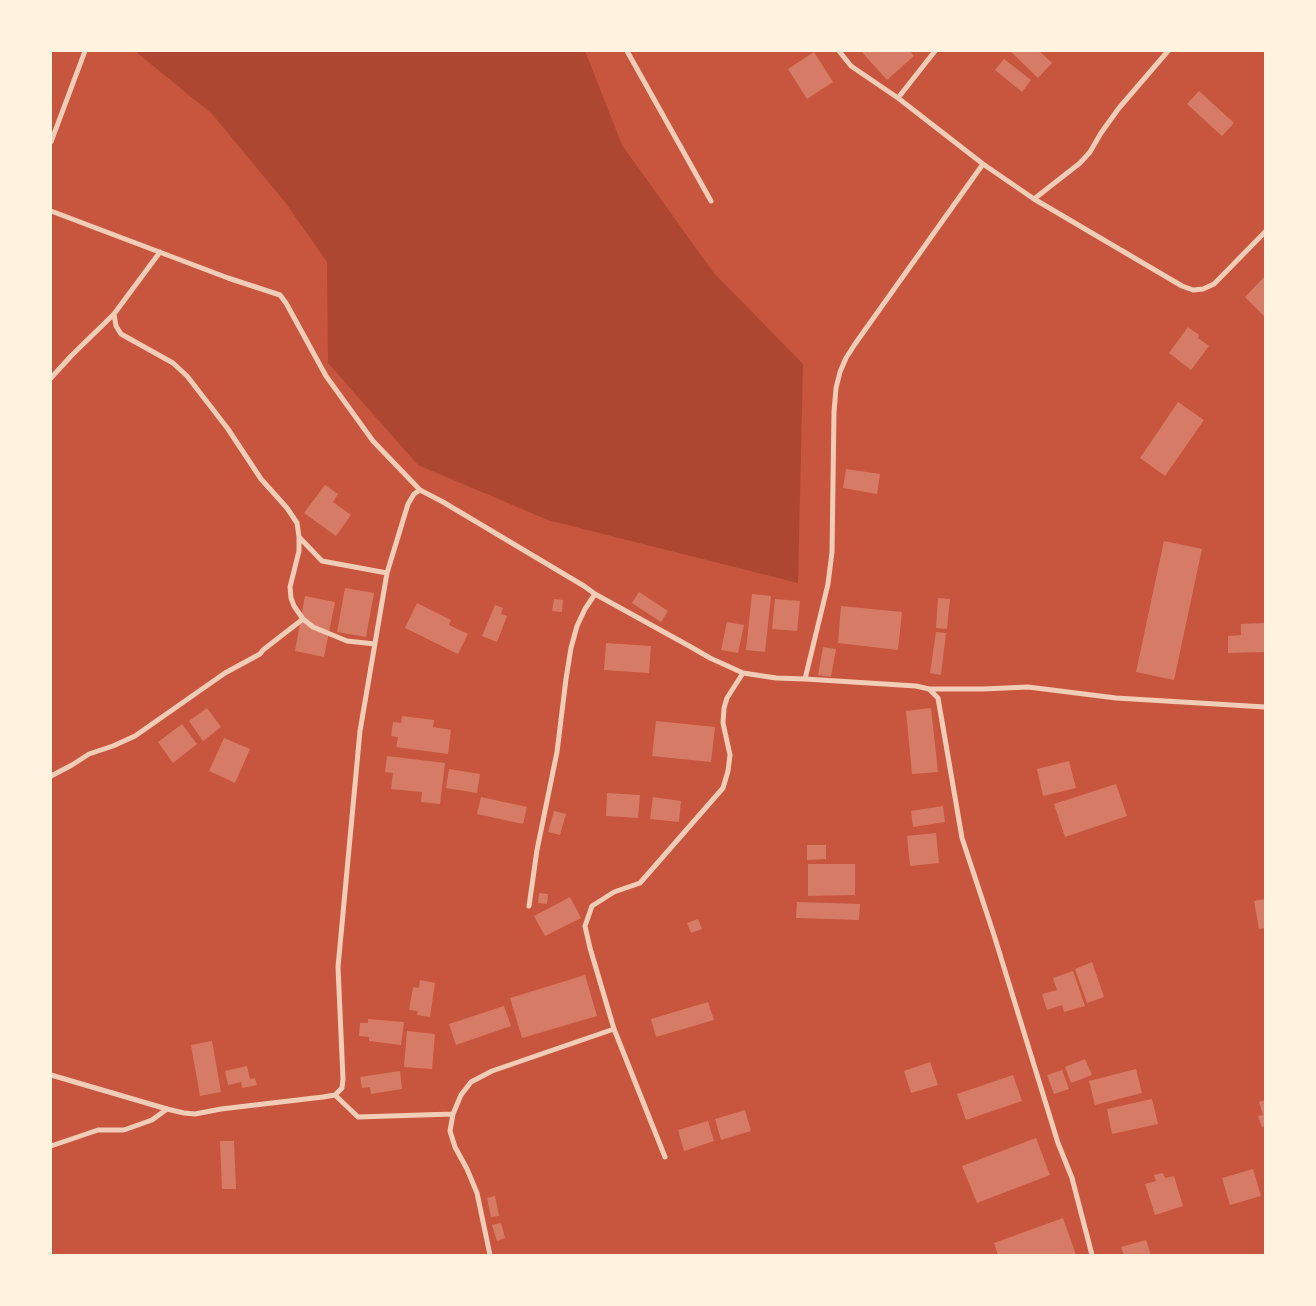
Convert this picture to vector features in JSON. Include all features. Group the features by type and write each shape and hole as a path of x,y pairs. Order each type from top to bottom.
{"street":[{"path":"51,142 85,51"},
{"path":"627,51 711,201"},
{"path":"839,51 851,66 898,98 983,164 1034,199 1182,286 1193,290 1203,289 1214,284 1265,232"},
{"path":"898,98 935,51"},
{"path":"1034,199 1080,163 1090,152 1100,134 1119,108 1168,51"},
{"path":"805,679 828,584 832,552 834,412 836,388 840,372 855,344 983,164"},
{"path":"51,211 228,278 280,295 326,376 373,441 420,490 595,594 710,658 744,673 776,678 916,686 929,689 1028,687 1116,698 1265,707"},
{"path":"51,378 114,314 160,252"},
{"path":"114,314 116,326 121,334 173,363 187,376 228,429 261,479 287,508 296,523 299,537 299,551 290,587 291,598 303,619 313,627 347,641 375,644"},
{"path":"51,1075 167,1110 195,1114 335,1094 342,1088 338,967 360,731 387,573 408,504 414,494 420,490"},
{"path":"299,537 322,561 387,573"},
{"path":"530,906 537,850 557,752 571,648 577,626 595,594"},
{"path":"51,776 88,754 136,736 226,673 260,654 303,619"},
{"path":"665,1157 614,1029 585,926 592,906 614,892 640,883 723,788 730,755 723,723 724,708 727,698 744,673"},
{"path":"929,689 938,698 962,838 994,934 1058,1143 1072,1178 1092,1255"},
{"path":"490,1255 477,1192 450,1131 453,1114 461,1094 471,1082 492,1071 614,1029"},
{"path":"335,1094 358,1117 453,1114"},
{"path":"51,1146 98,1130 124,1130 152,1120 167,1110"}],"shaded area":[{"path":"135,51 585,51 622,145 713,272 803,364 798,583 548,520 418,465 328,363 327,262 285,202 212,114"}],"building":[{"path":"861,51 910,51 914,56 887,80"},
{"path":"1010,51 1039,51 1052,63 1038,78"},
{"path":"814,52 833,82 807,99 788,69"},
{"path":"1004,59 1031,80 1022,92 995,70"},
{"path":"1199,91 1234,123 1222,136 1187,104"},
{"path":"1265,276 1265,317 1245,297"},
{"path":"1188,327 1209,346 1191,370 1169,353"},
{"path":"1178,402 1204,420 1165,476 1140,458"},
{"path":"846,469 880,474 877,494 843,488"},
{"path":"325,485 338,494 333,502 351,515 336,536 304,513"},
{"path":"1164,541 1202,549 1174,680 1136,672"},
{"path":"345,588 374,593 366,637 337,632"},
{"path":"639,592 668,611 661,622 632,603"},
{"path":"752,594 771,596 765,652 746,650"},
{"path":"305,596 335,602 324,657 295,651"},
{"path":"938,598 950,599 947,629 936,628"},
{"path":"554,599 563,600 562,612 552,611"},
{"path":"775,599 800,601 797,631 772,629"},
{"path":"417,603 451,620 449,625 468,634 458,654 405,628"},
{"path":"495,605 503,608 501,614 507,616 497,642 482,636"},
{"path":"841,606 902,612 898,650 838,643"},
{"path":"727,622 744,625 738,653 721,650"},
{"path":"1265,623 1265,652 1228,653 1228,636 1241,635 1241,624"},
{"path":"936,632 946,633 941,675 930,673"},
{"path":"606,643 651,646 649,673 604,670"},
{"path":"823,647 836,649 831,677 818,675"},
{"path":"207,708 221,727 203,741 189,721"},
{"path":"931,708 938,772 912,774 906,711"},
{"path":"402,716 434,720 433,727 451,730 448,754 396,747 398,737 391,736 393,722 401,723"},
{"path":"656,721 715,727 711,762 652,756"},
{"path":"182,724 197,744 173,763 158,742"},
{"path":"224,738 250,749 235,783 209,771"},
{"path":"387,756 445,763 440,804 421,802 422,792 391,789 393,773 385,772"},
{"path":"1069,761 1076,788 1043,796 1037,769"},
{"path":"449,769 480,774 477,793 446,788"},
{"path":"1116,784 1127,816 1065,837 1054,804"},
{"path":"607,793 640,795 638,818 606,816"},
{"path":"481,797 527,807 523,824 477,814"},
{"path":"653,797 681,801 679,822 650,819"},
{"path":"943,806 945,822 913,827 911,811"},
{"path":"554,811 566,814 560,835 548,832"},
{"path":"936,833 939,863 910,866 907,836"},
{"path":"807,845 826,845 826,859 807,860"},
{"path":"808,864 855,864 855,895 808,896"},
{"path":"539,893 548,894 547,904 538,903"},
{"path":"570,897 581,918 545,936 534,916"},
{"path":"1265,899 1265,928 1259,929 1254,901"},
{"path":"797,902 860,904 859,920 796,918"},
{"path":"698,919 702,929 691,933 687,923"},
{"path":"1092,962 1104,997 1087,1003 1075,969"},
{"path":"1073,971 1085,1006 1064,1012 1062,1005 1047,1010 1042,994 1057,990 1053,978"},
{"path":"585,975 597,1016 522,1038 510,998"},
{"path":"420,980 435,983 430,1017 417,1015 418,1011 409,1010 413,987 419,988"},
{"path":"708,1002 714,1020 656,1037 651,1019"},
{"path":"504,1006 511,1026 456,1045 449,1024"},
{"path":"368,1019 404,1022 401,1045 369,1041 369,1037 359,1036 360,1023 368,1023"},
{"path":"407,1031 435,1034 432,1069 404,1067"},
{"path":"212,1041 221,1092 200,1096 191,1045"},
{"path":"1085,1059 1092,1075 1071,1083 1065,1067"},
{"path":"930,1062 938,1085 911,1093 904,1071"},
{"path":"247,1066 250,1079 255,1078 257,1085 242,1088 241,1082 228,1085 225,1071"},
{"path":"1136,1069 1142,1093 1095,1105 1089,1081"},
{"path":"1062,1070 1069,1089 1054,1094 1047,1075"},
{"path":"400,1071 402,1089 371,1094 370,1087 362,1088 360,1077"},
{"path":"1013,1075 1022,1101 966,1120 957,1094"},
{"path":"1152,1099 1158,1124 1112,1134 1107,1109"},
{"path":"1265,1100 1265,1126 1262,1127 1258,1116 1263,1115 1259,1102"},
{"path":"745,1110 751,1131 721,1140 715,1119"},
{"path":"708,1121 714,1141 684,1151 678,1130"},
{"path":"1036,1138 1050,1175 977,1203 962,1166"},
{"path":"220,1141 234,1141 236,1189 222,1189"},
{"path":"1253,1169 1261,1196 1230,1205 1222,1178"},
{"path":"1163,1173 1165,1178 1174,1176 1183,1206 1155,1215 1145,1184 1156,1181 1154,1175"},
{"path":"495,1196 499,1216 491,1217 487,1198"},
{"path":"1063,1218 1076,1255 998,1255 994,1243"},
{"path":"501,1223 505,1238 497,1241 492,1225"},
{"path":"1146,1240 1151,1255 1124,1255 1121,1247"}]}
